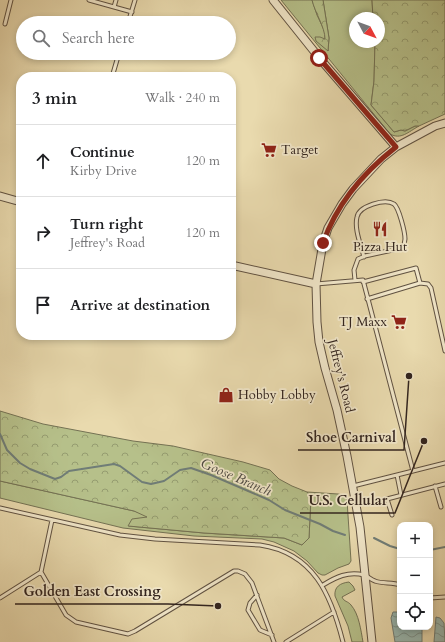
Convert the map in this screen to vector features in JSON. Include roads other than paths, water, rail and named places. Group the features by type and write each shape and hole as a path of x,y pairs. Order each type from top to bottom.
{"street":[{"path":"273,0 316,54 396,147"},
{"name":"Jeffrey's Road","path":"372,642 360,527 353,486 340,425 324,368 319,342 316,284 328,228 342,204 367,173 396,147 434,126 445,123"},
{"path":"0,196 16,201"},
{"path":"236,266 316,284"}],"lane":[{"path":"5,24 11,0"},
{"path":"89,0 132,12"},
{"path":"114,7 116,0"},
{"path":"131,16 135,0"},
{"path":"113,72 117,60"},
{"path":"355,280 354,270 358,259 402,248 406,240 398,208 394,204 387,202 368,206 361,210 357,216 356,226 364,257"},
{"path":"316,284 355,280 363,280 363,282 416,268 420,283"},
{"path":"363,282 413,471"},
{"path":"367,299 420,283 428,284 431,288 445,351"},
{"path":"353,486 445,463"},
{"path":"397,476 401,495"},
{"path":"392,515 388,499 445,484"},
{"path":"435,486 441,507"},
{"path":"0,508 120,535 155,539 267,546 286,552 318,578 323,585 334,612 343,642"},
{"path":"0,598 40,572 52,520"},
{"path":"40,572 66,615 70,619 80,623 128,634 234,571 238,571 249,578 257,595 274,642"},
{"path":"323,585 342,575 353,574 365,575 375,581 397,584"},
{"path":"257,595 250,603 248,610 260,630 272,635"},
{"path":"433,598 445,598"},
{"path":"286,642 334,612"}],"water":[{"path":"393,612 397,612 397,630 422,630 422,642 395,642 391,618"},
{"path":"436,617 440,618 444,623 445,642 434,642"}],"waterway":[{"name":"Goose Branch","path":"0,434 7,450 20,463 30,469 55,479 61,477 69,471 114,464 120,466 142,482 151,484 164,481 180,470 191,468 269,500 285,510 345,535"},
{"name":"Goose Branch","path":"374,538 397,548"},
{"name":"Goose Branch","path":"433,549 445,547"}],"place":[{"name":"Target","path":"269,150"},
{"name":"Pizza Hut","path":"380,229"},
{"name":"TJ Maxx","path":"399,322"},
{"name":"Shoe Carnival","path":"409,376"},
{"name":"Hobby Lobby","path":"226,395"},
{"name":"U.S. Cellular","path":"424,441"},
{"name":"Golden East Crossing","path":"218,606"}]}
